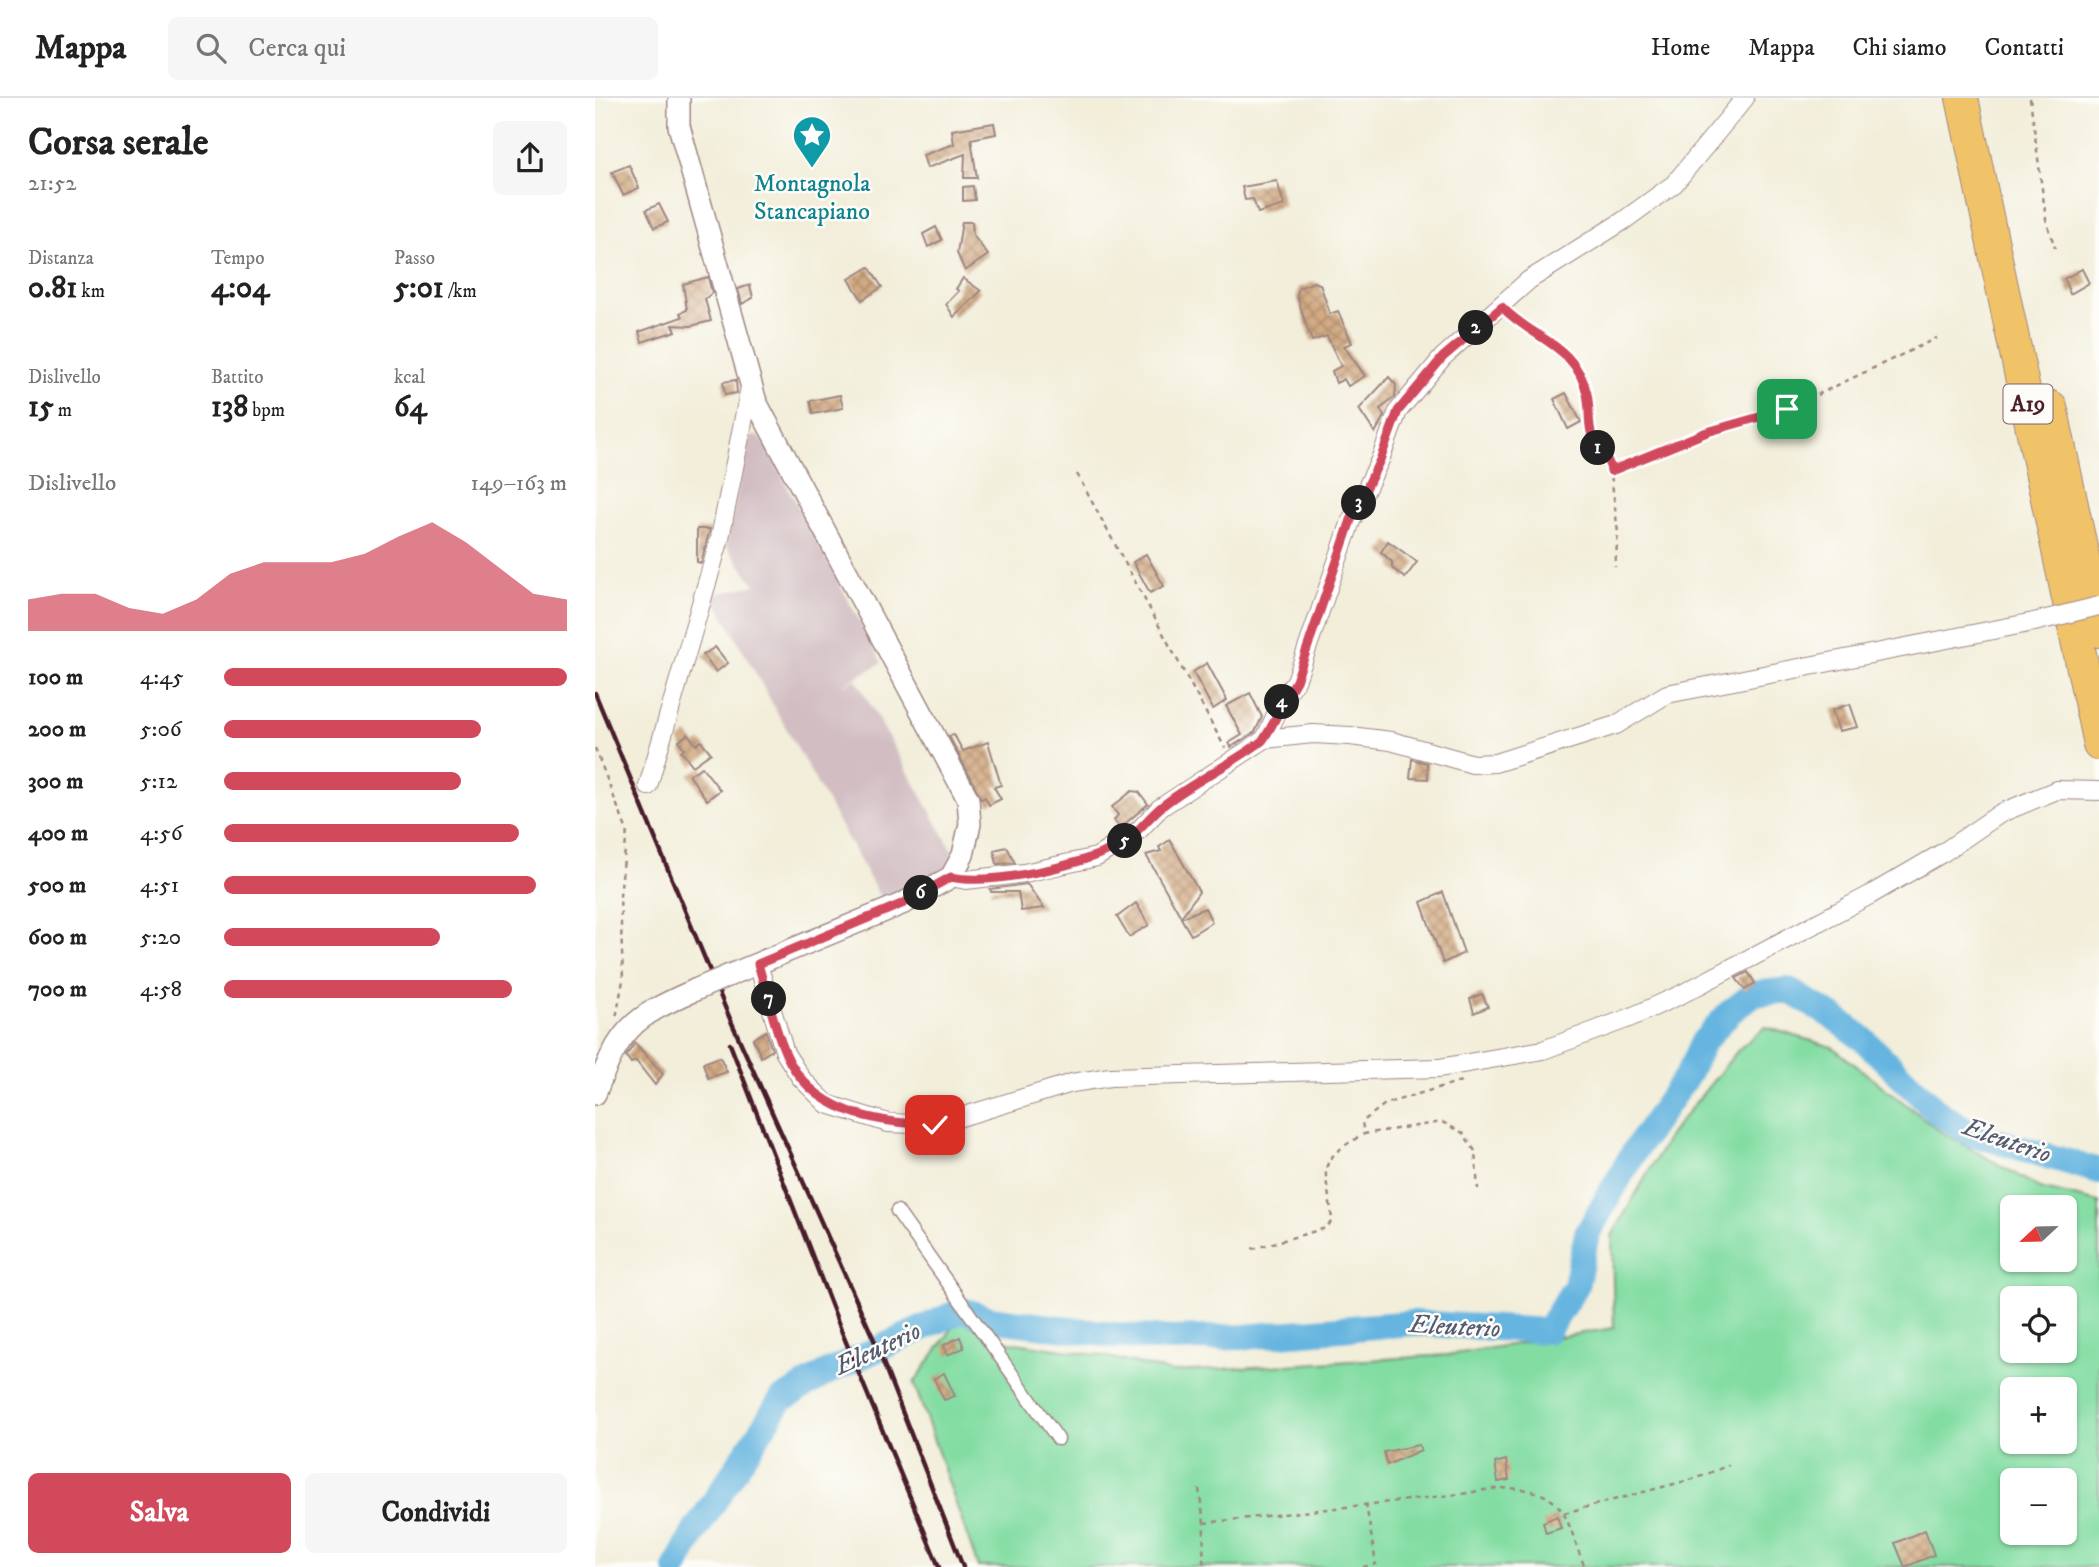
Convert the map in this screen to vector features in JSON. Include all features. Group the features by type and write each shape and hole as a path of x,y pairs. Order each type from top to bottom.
{"highway":[{"name":"A19","path":"1962,98 2099,744"},
{"name":"A19","path":"1984,98 2099,631"}],"street":[{"path":"595,1094 622,1034 648,1012 904,903 951,877 963,855 970,824 968,799 756,402 679,126 679,98"},
{"path":"1265,739 1284,697 1296,681 1351,520 1380,460 1398,411 1443,357 1502,307 1529,280 1623,221 1674,184 1745,98"},
{"path":"648,786 720,538 751,380"},
{"path":"951,877 966,880 1024,873 1097,857 1139,830 1160,808 1265,739 1313,734 1350,736 1391,741 1473,764 1495,763 1616,725 1667,694 2034,622 2099,606"},
{"path":"758,964 785,1053 801,1078 827,1104 888,1123 935,1125 1072,1083 1110,1077 1439,1068 1543,1049 1629,1018 1870,895 1944,852 2001,813 2057,790 2099,791"},
{"path":"897,1211 1058,1439"}],"path":[{"path":"2030,98 2046,219 2055,248"},
{"path":"1502,307 1516,323 1533,330 1564,351 1587,393 1591,434 1611,471 1618,533 1615,567"},
{"path":"1611,471 1707,432 1787,409 1937,338"},
{"path":"1077,474 1183,665 1232,760"},
{"path":"595,748 627,831 620,896 623,979 615,1022"},
{"path":"1364,1134 1362,1122 1385,1104 1461,1081"},
{"path":"1252,1249 1326,1228 1332,1221 1324,1172 1329,1160 1346,1144 1364,1134 1442,1122 1463,1133 1475,1151 1478,1189"},
{"path":"1564,1513 1697,1478 1729,1465"},
{"path":"1204,1523 1469,1493 1500,1486 1531,1490 1564,1513 1585,1567"},
{"path":"1199,1489 1204,1523 1203,1566"},
{"path":"1363,1567 1376,1564 1366,1503"}],"shaded area":[{"path":"757,436 763,441 882,663 840,686 856,679 953,852 946,868 884,904 712,595 755,585 726,546 749,437"}],"green space":[{"path":"1765,1027 1832,1047 1940,1131 2040,1188 2070,1195 2000,1195 2000,1272 2077,1272 2077,1197 2099,1202 2099,1567 978,1567 914,1383 958,1320 1009,1342 1103,1356 1172,1372 1448,1355 1614,1328 1612,1236 1670,1134 1739,1049"}],"building":[{"path":"994,123 996,134 971,139 977,178 964,178 965,154 927,168 923,155 954,144 952,130"},
{"path":"629,165 639,188 623,195 612,172"},
{"path":"1277,181 1284,205 1258,213 1253,199 1245,200 1242,187"},
{"path":"973,186 975,200 963,201 963,187"},
{"path":"659,204 668,222 654,228 646,210"},
{"path":"962,222 972,222 973,235 988,255 965,271 957,253"},
{"path":"936,227 942,240 928,247 923,234"},
{"path":"869,267 882,287 862,300 849,279"},
{"path":"2082,269 2089,283 2070,294 2064,279"},
{"path":"708,277 712,293 705,299 711,321 691,326 673,325 676,331 642,342 639,332 682,317 680,313 687,310 683,284"},
{"path":"963,278 981,291 954,317 946,304 959,291 956,289"},
{"path":"1313,282 1320,284 1330,314 1338,311 1352,343 1344,346 1365,376 1348,386 1344,379 1336,383 1332,371 1341,366 1327,336 1312,341 1306,325 1297,296 1299,288"},
{"path":"750,285 753,298 742,304 738,289"},
{"path":"1389,377 1396,385 1395,397 1380,409 1384,416 1375,433 1359,409"},
{"path":"736,380 737,393 725,395 723,382"},
{"path":"1566,393 1581,422 1568,429 1554,399"},
{"path":"840,395 843,408 813,414 810,401"},
{"path":"697,529 710,529 701,563 697,562"},
{"path":"1388,541 1417,562 1405,578 1392,568 1392,562 1381,552"},
{"path":"1146,554 1164,586 1150,593 1133,562"},
{"path":"715,647 728,663 716,672 703,655"},
{"path":"1207,663 1227,700 1213,709 1193,672"},
{"path":"1250,693 1262,717 1255,732 1231,747 1229,743 1242,735 1226,706"},
{"path":"1850,704 1858,727 1839,731 1832,710"},
{"path":"688,734 696,745 701,741 711,753 693,766 681,751 684,749 679,741"},
{"path":"954,735 963,751 988,742 1001,785 994,787 1001,799 989,805 985,797 981,799 949,736"},
{"path":"1412,759 1427,763 1428,779 1410,778"},
{"path":"702,767 720,790 707,800 689,775"},
{"path":"1132,791 1139,792 1148,804 1120,828 1114,820 1118,815 1112,807"},
{"path":"1170,840 1199,892 1181,917 1146,855 1161,851 1159,847"},
{"path":"1007,847 1015,863 997,864 994,850"},
{"path":"1027,884 1044,908 1021,911 1018,892 991,892 990,889"},
{"path":"1443,892 1464,953 1443,963 1421,902"},
{"path":"1136,903 1149,925 1129,937 1117,917"},
{"path":"1205,908 1212,922 1191,935 1181,918"},
{"path":"1748,972 1755,983 1745,990 1736,978"},
{"path":"1482,994 1488,1007 1474,1013 1470,999"},
{"path":"766,1031 772,1050 761,1057 753,1039"},
{"path":"635,1043 663,1074 655,1085 636,1061 631,1063 626,1056"},
{"path":"720,1057 727,1072 708,1078 703,1063"},
{"path":"960,1337 964,1348 947,1355 944,1345"},
{"path":"944,1373 955,1396 944,1400 934,1379"},
{"path":"1419,1445 1421,1450 1387,1465 1384,1452"},
{"path":"1506,1460 1509,1480 1498,1482 1495,1463"},
{"path":"1557,1516 1561,1528 1546,1533 1543,1522"},
{"path":"1925,1530 1934,1555 1905,1567 1895,1543"}],"waterway":[{"name":"Eleuterio","path":"676,1567 695,1531 781,1400 828,1372 962,1310 990,1319 1120,1336 1171,1339 1243,1337 1412,1323 1547,1331 1576,1286 1587,1234 1635,1150 1688,1074 1703,1042 1729,1013 1754,994 1788,990 1835,1018 1863,1039 1939,1113 1973,1134 2099,1171"}],"railway":[{"path":"595,693 727,1012 875,1342 963,1567"},
{"path":"730,1044 841,1330 939,1567"}],"place":[{"name":"Montagnola Stancapiano","path":"812,169"}],"route":[{"path":"935,1125 888,1123 827,1104 801,1078 785,1053 758,964 904,903 951,877 966,880 1024,873 1097,857 1139,830 1160,808 1249,747 1265,739 1284,697 1296,681 1351,520 1380,460 1398,411 1443,357 1476,327 1502,307 1516,323 1533,330 1564,351 1579,373 1587,393 1591,434 1611,471 1707,432 1787,409"}]}
